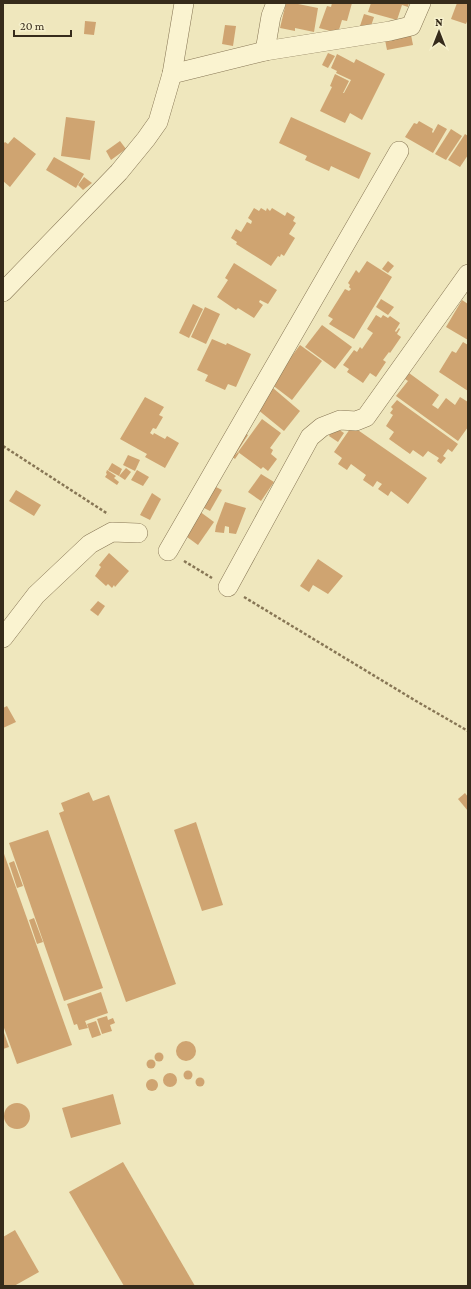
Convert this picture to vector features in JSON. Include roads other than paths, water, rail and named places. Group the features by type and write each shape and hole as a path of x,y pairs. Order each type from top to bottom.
{"street":[{"path":"3,292 120,172 158,122 172,74 184,3"},
{"path":"265,51 271,16 276,3"},
{"path":"172,74 265,51 390,31 411,26 421,3"},
{"path":"168,551 399,151"},
{"path":"228,587 310,438 322,427 340,420 356,421 366,417 468,274"},
{"path":"3,638 36,594 90,544 112,532 138,534"}]}
